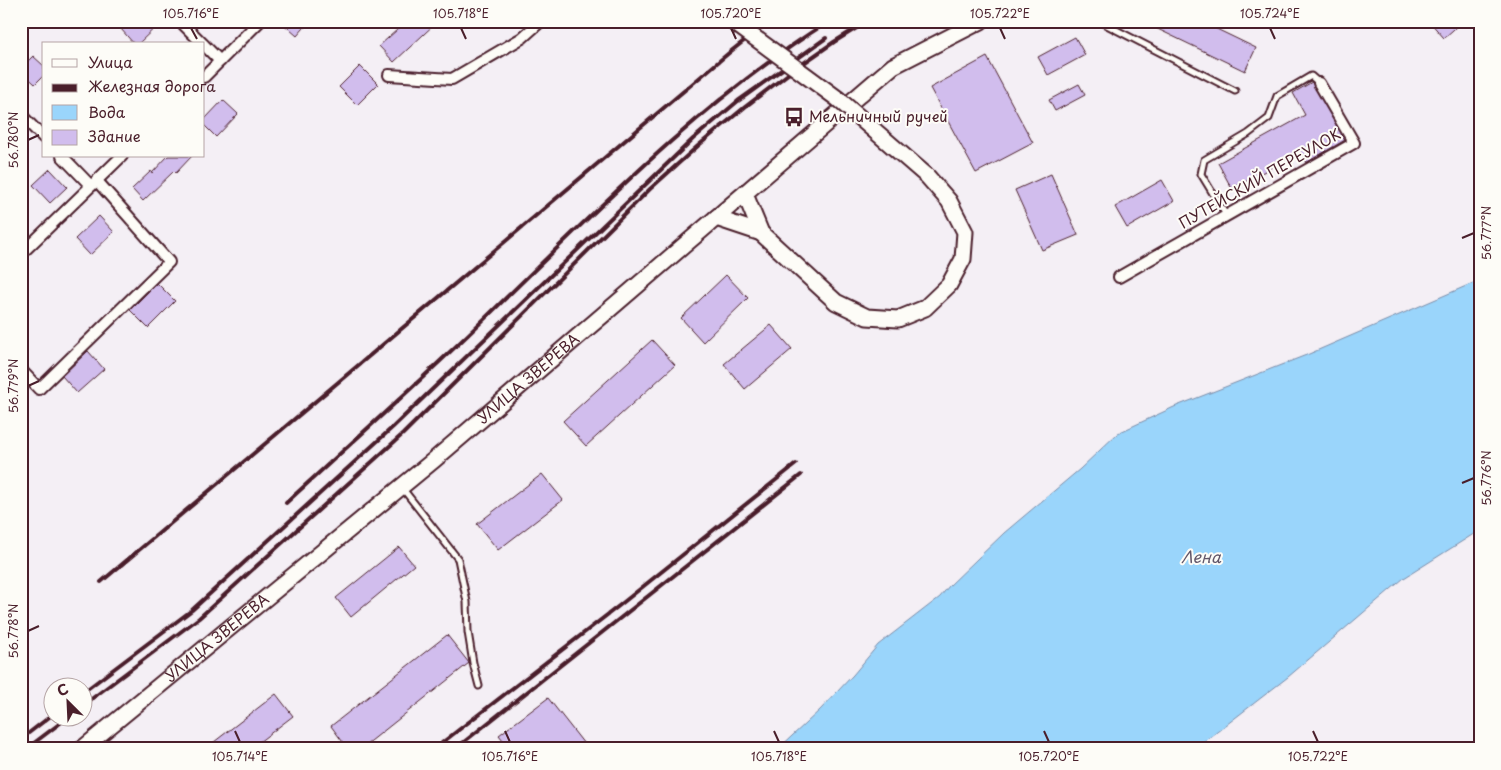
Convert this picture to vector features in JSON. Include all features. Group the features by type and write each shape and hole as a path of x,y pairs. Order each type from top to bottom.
{"main road":[{"path":"716,218 761,233 836,302 866,317 898,319 925,308 949,285 963,259 965,232 949,201 927,176 838,99 732,21"},
{"name":"УЛИЦА ЗВЕРЕВА","path":"82,749 402,486 745,194 863,90 893,66 981,21"},
{"path":"745,194 761,233"}],"street":[{"path":"180,21 201,42"},
{"path":"205,76 260,21"},
{"path":"389,75 452,78 522,38 540,21"},
{"path":"205,46 220,61"},
{"name":"ПУТЕЙСКИЙ ПЕРЕУЛОК","path":"1119,277 1354,143 1319,82"},
{"path":"21,115 42,136"},
{"path":"21,370 39,389 169,262 94,184 64,158"},
{"path":"21,254 120,158"}],"lane":[{"path":"1099,21 1235,91"},
{"path":"1226,216 1201,174 1204,160 1248,134 1269,118 1277,96 1311,76 1319,82"},
{"path":"402,486 458,559 467,602 472,663 479,686"}],"water":[{"name":"Лена","path":"1480,280 1480,530 1404,578 1288,677 1195,749 778,749 820,710 878,645 940,597 1004,533 1080,469 1118,433 1174,407 1309,354"}],"building":[{"path":"129,21 162,21 140,42 132,42 121,29"},
{"path":"280,21 310,21 297,36"},
{"path":"407,21 438,21 394,62 379,46"},
{"path":"1141,21 1200,21 1256,48 1245,71"},
{"path":"1429,21 1463,21 1444,38"},
{"path":"1075,37 1085,55 1048,75 1038,57"},
{"path":"33,56 42,64 42,77 35,84 21,71 21,68"},
{"path":"987,57 1033,143 976,173 930,88"},
{"path":"360,66 378,84 357,105 339,87"},
{"path":"1312,82 1345,140 1306,163 1300,152 1232,189 1218,163 1305,115 1293,93"},
{"path":"1079,84 1085,95 1055,111 1049,100"},
{"path":"223,100 238,114 216,137 205,126 205,119"},
{"path":"166,158 190,158 176,173 174,171 143,201 132,189 151,171 152,173"},
{"path":"50,169 67,187 50,203 33,185"},
{"path":"1051,174 1078,235 1042,250 1015,190"},
{"path":"1162,180 1174,201 1127,228 1115,207"},
{"path":"99,216 114,232 90,255 75,239"},
{"path":"726,275 748,298 703,342 681,318"},
{"path":"157,283 175,301 148,328 130,310"},
{"path":"771,325 792,349 745,389 724,364"},
{"path":"652,340 675,365 586,446 563,421"},
{"path":"88,351 104,369 77,393 62,376"},
{"path":"542,474 563,500 498,550 477,524"},
{"path":"399,547 414,565 351,617 336,598"},
{"path":"447,635 469,663 361,749 348,749 331,726"},
{"path":"276,694 293,716 250,749 205,749"},
{"path":"548,698 588,749 510,749 499,735"}],"railway":[{"path":"101,582 769,21"},
{"path":"286,503 452,350 644,166 733,89 829,21"},
{"path":"92,698 199,618 403,434 650,189 699,145 788,74 868,21"},
{"path":"92,685 192,610 393,427 693,139 738,101 826,38"},
{"path":"434,749 620,605 796,464"},
{"path":"455,749 801,475"},
{"path":"21,739 42,723"},
{"path":"26,749 54,728"}],"place":[{"name":"Мельничный ручей","path":"794,117"}]}
